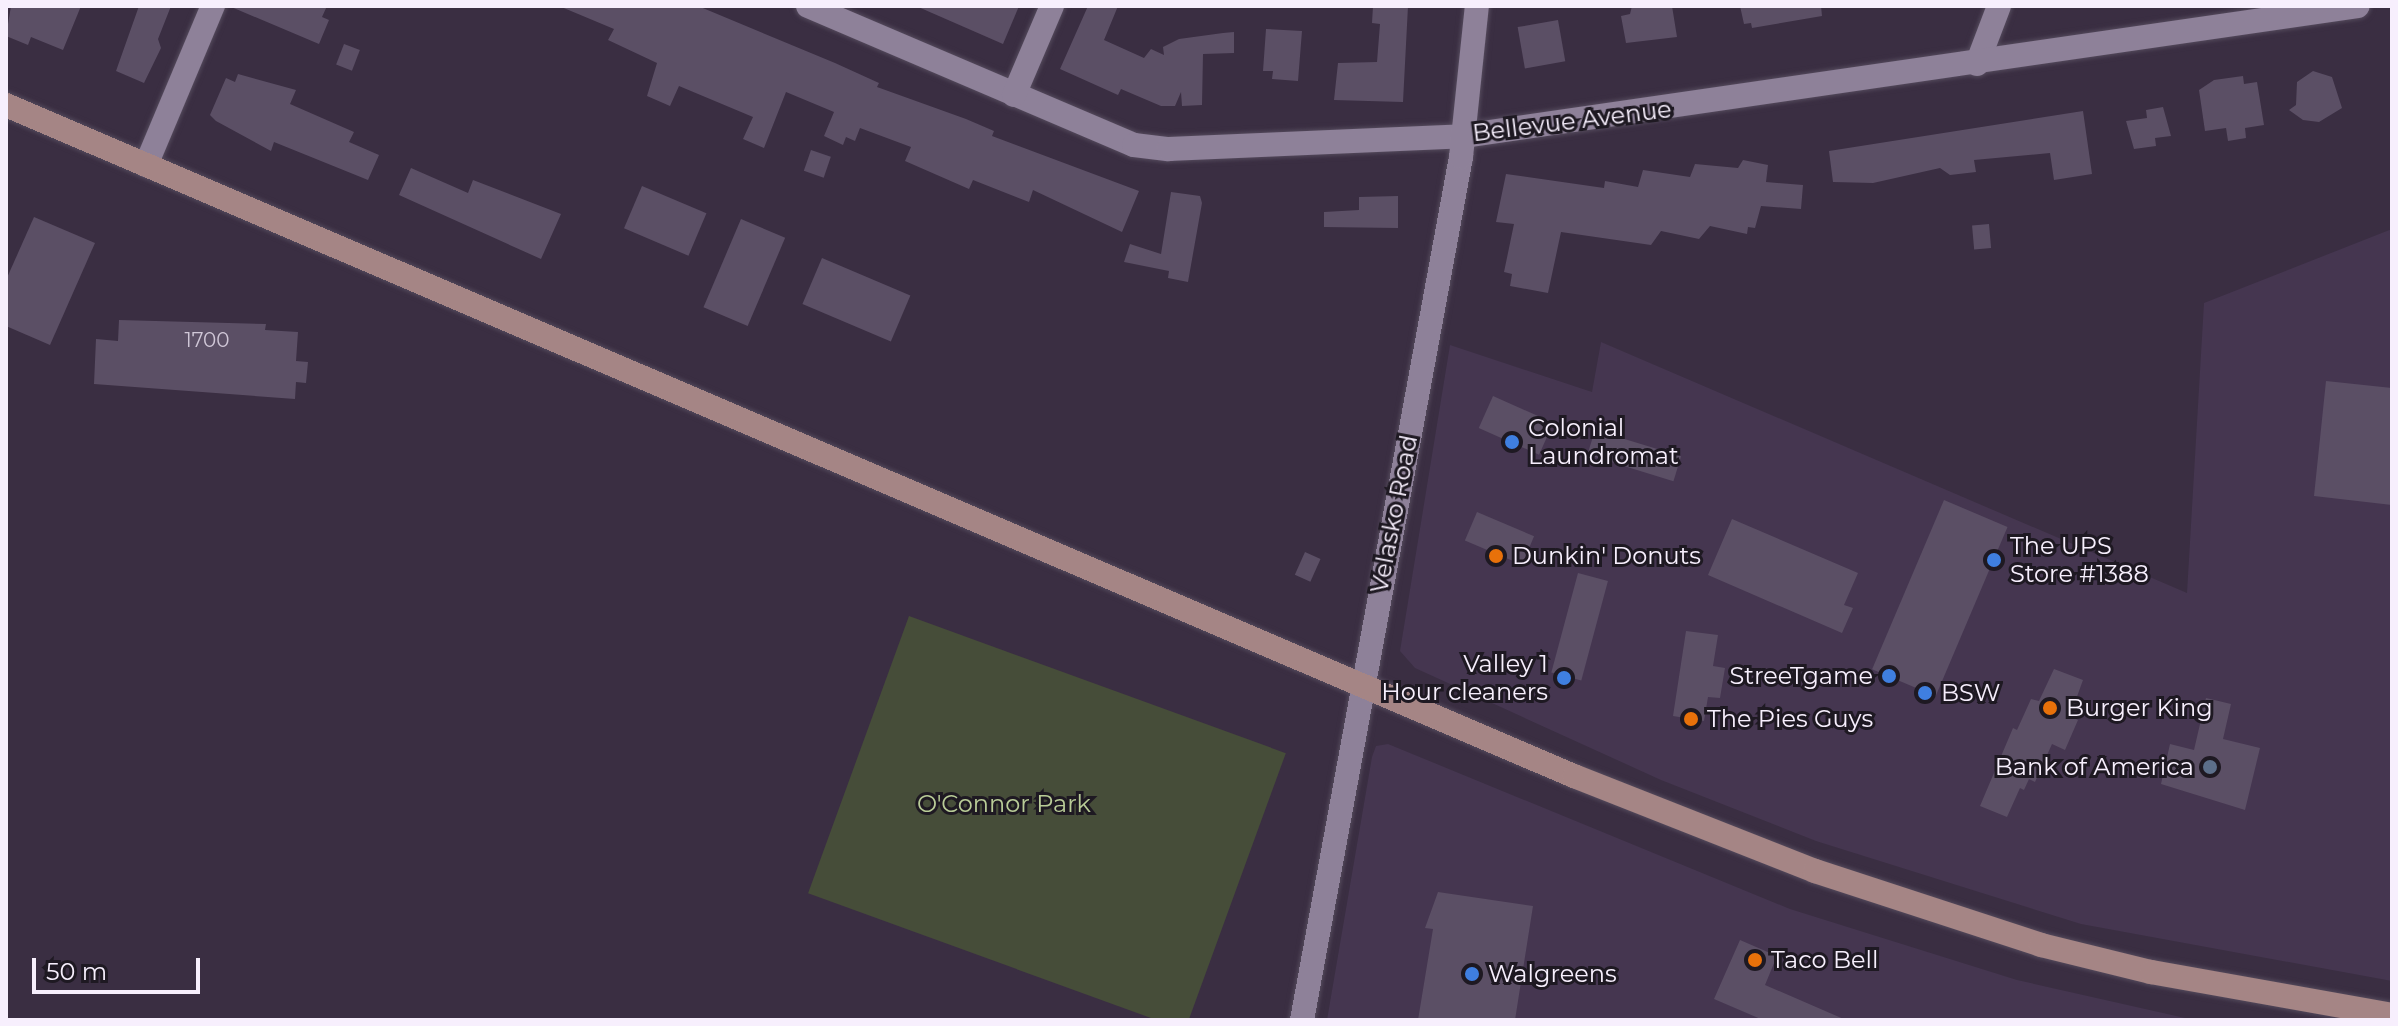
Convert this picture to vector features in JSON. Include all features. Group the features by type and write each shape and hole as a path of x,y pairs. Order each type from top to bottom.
{"main road":[{"path":"6,105 1362,682 1574,776 1815,871 2041,945 2166,975 2392,1015"}],"street":[{"path":"146,165 213,6"},
{"name":"Bellevue Avenue","path":"808,6 1134,145 1169,149 1463,136 1977,64 2298,11 2358,6"},
{"path":"1014,95 1052,6"},
{"name":"Velasko Road","path":"1302,1020 1463,136 1477,6"},
{"path":"1977,64 1999,6"}],"shaded area":[{"path":"2392,229 2392,981 2081,924 1816,841 1661,780 1415,668 1400,651 1450,345 1592,392 1601,342 2187,593 2204,303"},
{"path":"1388,744 1790,909 2017,980 2194,1020 1327,1020 1372,757 1376,746"}],"green space":[{"name":"O'Connor Park","path":"909,616 1286,753 1189,1020 1156,1020 808,893"}],"building":[{"path":"11,6 81,6 63,50 31,37 28,45 6,36"},
{"path":"139,6 171,6 158,39 161,48 144,83 116,71"},
{"path":"229,6 327,6 322,17 329,20 319,44"},
{"path":"559,6 698,6 835,63 879,83 877,87 994,131 992,136 1139,191 1122,232 1033,190 1029,202 973,180 969,189 905,161 911,147 860,128 855,141 846,137 843,145 824,136 834,112 786,92 764,148 743,139 753,117 679,86 670,106 647,96 657,63 608,40 614,29"},
{"path":"916,6 1019,6 1003,44"},
{"path":"1088,6 1118,6 1104,40 1144,58 1151,49 1164,55 1163,47 1179,39 1234,32 1234,53 1203,54 1202,105 1182,106 1181,92 1175,106 1161,106 1121,89 1118,95 1060,69"},
{"path":"1373,6 1408,6 1403,102 1334,100 1338,63 1377,62 1380,24 1372,23"},
{"path":"1632,6 1672,6 1677,37 1626,43 1621,16 1630,14"},
{"path":"1740,6 1821,6 1822,16 1752,28 1751,23 1744,24"},
{"path":"1558,20 1565,61 1525,68 1518,27"},
{"path":"1266,29 1302,31 1298,81 1272,79 1273,71 1263,71"},
{"path":"344,44 360,50 352,71 336,65"},
{"path":"2313,71 2332,77 2342,108 2319,122 2303,120 2289,110 2296,105 2297,82"},
{"path":"238,74 296,90 290,104 354,132 349,142 379,155 368,180 274,142 271,151 216,121 210,115 226,78 235,82"},
{"path":"2243,76 2244,84 2257,82 2264,125 2245,128 2246,138 2228,141 2226,128 2205,131 2199,90 2214,80"},
{"path":"2163,107 2171,136 2155,138 2156,146 2134,149 2126,121 2147,118 2146,110"},
{"path":"2083,111 2092,174 2054,180 2050,153 1974,160 1976,172 1950,175 1940,168 1873,183 1833,182 1829,151"},
{"path":"811,150 831,157 824,178 804,171"},
{"path":"1743,160 1768,165 1766,182 1803,185 1801,209 1761,206 1755,228 1748,227 1747,234 1710,226 1699,239 1661,231 1651,245 1561,232 1548,293 1510,286 1512,274 1504,272 1514,224 1496,222 1506,174 1604,188 1605,181 1638,187 1643,170 1690,177 1695,164 1738,168"},
{"path":"411,168 468,193 473,180 561,214 541,259 399,195"},
{"path":"642,186 706,213 688,256 624,228"},
{"path":"1171,192 1200,196 1202,203 1188,282 1168,278 1169,271 1124,262 1130,244 1161,254"},
{"path":"1398,196 1398,228 1324,227 1324,212 1359,210 1359,197"},
{"path":"34,217 95,243 50,345 6,326 6,280"},
{"path":"741,219 785,238 748,326 703,307"},
{"path":"1989,224 1991,248 1974,249 1972,225"},
{"path":"822,258 910,296 891,342 802,304"},
{"path":"119,320 266,324 265,330 298,332 296,361 308,362 306,383 296,382 295,399 94,384 96,339 118,341"},
{"path":"2326,381 2392,388 2392,505 2314,496"},
{"path":"1493,396 1553,423 1539,455 1479,428"},
{"path":"1595,430 1681,456 1673,481 1587,455"},
{"path":"1944,500 2008,527 1936,696 1872,669"},
{"path":"1477,512 1534,536 1522,565 1465,541"},
{"path":"1732,519 1858,573 1844,605 1853,608 1842,633 1708,575"},
{"path":"1305,552 1321,559 1310,582 1295,575"},
{"path":"1578,573 1608,581 1581,681 1551,672"},
{"path":"1686,631 1718,635 1713,666 1725,668 1720,698 1708,697 1704,721 1673,716"},
{"path":"2054,669 2083,680 2070,716 2078,720 2065,750 2052,744 2035,782 2029,779 2024,790 2020,788 2007,817 1980,806 2013,728 2017,730 2031,699 2039,701"},
{"name":"Bank of America","path":"2206,698 2231,704 2223,739 2260,748 2245,810 2161,784 2170,744 2194,750"},
{"path":"1438,892 1533,906 1515,1020 1418,1020 1433,929 1425,928"},
{"path":"1740,940 1777,956 1765,985 1846,1020 1763,1020 1714,999"}],"place":[{"name":"Colonial Laundromat","path":"1512,442"},
{"name":"Dunkin' Donuts","path":"1496,556"},
{"name":"The UPS Store #1388","path":"1994,560"},
{"name":"StreeTgame","path":"1889,676"},
{"name":"Valley 1 Hour cleaners","path":"1564,678"},
{"name":"BSW","path":"1925,693"},
{"name":"Burger King","path":"2050,708"},
{"name":"The Pies Guys","path":"1691,719"},
{"name":"Bank of America","path":"2210,767"},
{"name":"Taco Bell","path":"1755,960"},
{"name":"Walgreens","path":"1472,974"}]}
